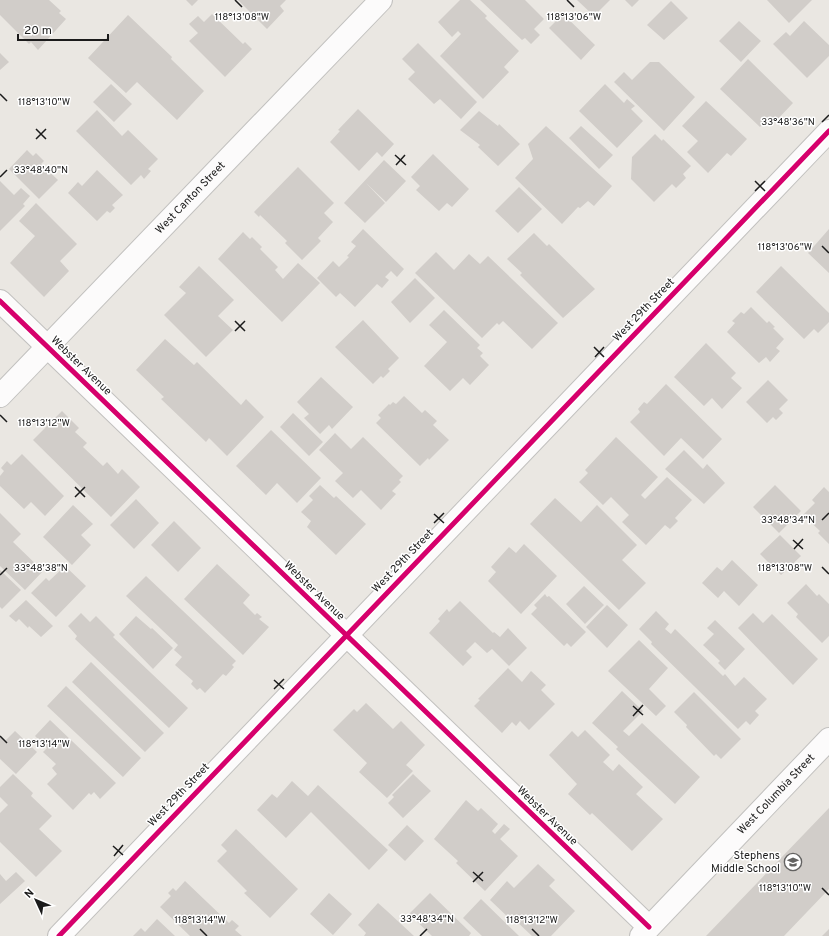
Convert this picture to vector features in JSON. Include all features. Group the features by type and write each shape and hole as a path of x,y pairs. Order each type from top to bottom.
{"street":[{"name":"West Canton Street","path":"0,396 382,0"},
{"name":"West 29th Street","path":"59,936 829,131"},
{"name":"Webster Avenue","path":"0,302 346,636 645,932"},
{"name":"West Columbia Street","path":"645,932 829,739"}],"building":[{"path":"0,0 49,0 61,11 59,13 66,19 38,50 31,42 29,44 0,15"},
{"path":"186,0 198,0 192,6"},
{"path":"238,0 286,0 280,6 284,11 267,29"},
{"path":"460,0 470,0 487,16 485,18 519,51 504,67 509,72 483,99 440,56 461,34 458,31 452,37 438,22"},
{"path":"480,0 525,0 544,19 534,29 540,35 531,44 525,38 522,40"},
{"path":"577,0 610,0 594,16"},
{"path":"625,0 639,0 632,7"},
{"path":"767,0 812,0 789,23"},
{"path":"671,1 688,18 664,40 647,25"},
{"path":"212,14 243,44 245,42 252,49 225,77 189,41 198,33 189,24 198,16 204,22"},
{"path":"563,14 595,45 581,60 549,28"},
{"path":"128,15 172,57 171,59 204,91 177,120 137,82 126,93 88,58"},
{"path":"739,21 761,41 741,62 719,41"},
{"path":"804,21 829,45 829,56 807,78 773,44 786,32 790,36"},
{"path":"418,43 477,102 461,119 440,99 434,104 408,79 415,72 402,59"},
{"path":"0,53 9,62 0,70"},
{"path":"748,59 793,103 774,123 769,118 760,127 720,89"},
{"path":"650,62 659,62 695,97 664,131 614,82 624,72 632,80"},
{"path":"111,84 132,104 114,122 93,102"},
{"path":"605,84 624,103 627,99 635,106 631,109 643,121 617,148 579,111"},
{"path":"706,101 747,139 731,156 727,153 708,173 687,152 698,141 682,126"},
{"path":"358,109 394,144 382,157 377,152 359,171 330,142 340,131 338,130"},
{"path":"97,110 122,136 128,130 158,159 148,169 151,171 144,179 141,175 131,185 76,131"},
{"path":"479,111 498,126 499,124 520,144 498,166 478,147 480,145 460,130"},
{"path":"546,126 612,186 594,206 588,201 580,208 578,207 562,224 515,178 533,159 528,144"},
{"path":"581,126 613,155 599,169 569,138"},
{"path":"655,134 662,141 663,139 691,166 683,174 686,178 676,188 672,184 654,202 631,179 632,157"},
{"path":"27,150 33,156 36,153 44,161 41,164 58,180 39,199 9,169"},
{"path":"433,154 469,189 452,207 447,203 439,211 416,190 420,186 411,177"},
{"path":"384,160 406,181 386,202 366,183 385,203 365,223 344,203"},
{"path":"298,167 334,203 324,213 333,222 318,238 321,241 302,260 285,243 287,241 260,215 259,217 254,212"},
{"path":"97,170 123,195 112,205 115,208 110,213 107,211 97,221 68,193 78,182 82,186"},
{"path":"0,181 14,195 21,188 30,196 23,204 25,206 0,231"},
{"path":"519,187 542,209 518,233 495,211"},
{"path":"36,203 77,244 60,261 69,271 44,297 10,263 35,236 19,221"},
{"path":"363,229 404,269 397,277 391,271 385,277 389,280 382,288 377,284 355,307 340,293 336,297 317,278 333,261 339,267 349,257 347,256 356,246 351,242"},
{"path":"829,229 829,273 808,253"},
{"path":"243,232 250,239 252,237 262,247 260,249 278,267 275,270 283,279 298,263 320,283 282,322 218,259"},
{"path":"534,233 547,246 549,244 595,289 563,318 520,275 522,273 507,259"},
{"path":"436,252 454,270 469,254 480,264 488,256 558,323 532,349 503,321 499,325 497,323 482,338 415,273"},
{"path":"199,266 234,300 218,316 233,330 206,357 164,315 186,293 179,287"},
{"path":"781,266 829,313 829,322 818,333 814,329 804,339 756,292"},
{"path":"415,278 435,298 410,323 391,302"},
{"path":"751,307 767,323 769,321 775,327 773,328 784,339 776,348 780,351 770,362 766,357 759,363 727,332 735,323 732,321 741,312 744,314"},
{"path":"444,310 480,345 477,348 483,353 480,356 489,365 470,385 463,378 450,391 424,366 447,342 429,325"},
{"path":"363,320 399,358 388,369 390,371 383,378 381,376 373,384 335,347"},
{"path":"165,339 194,365 197,362 241,405 246,399 264,417 227,456 209,438 206,442 161,399 164,397 136,370"},
{"path":"706,343 736,373 731,378 742,388 722,409 712,398 704,406 674,377"},
{"path":"321,377 353,407 332,429 329,425 320,434 304,418 309,414 297,402"},
{"path":"768,380 788,400 779,409 783,413 776,420 773,417 767,423 746,402"},
{"path":"666,384 722,439 703,459 681,438 664,456 630,422 640,412 638,409 644,402 647,404"},
{"path":"404,396 422,413 425,410 437,421 433,425 449,440 429,460 428,458 420,466 376,423 381,418 378,415 389,404 390,405 393,402 396,404"},
{"path":"62,411 79,428 75,432 87,443 83,447 103,466 107,462 118,474 122,469 140,487 111,517 33,440"},
{"path":"293,413 323,442 309,456 280,427"},
{"path":"271,430 321,478 297,503 277,483 266,495 236,466"},
{"path":"335,433 351,449 363,437 403,476 399,480 401,482 392,491 396,494 381,510 361,490 353,498 335,481 343,473 319,450"},
{"path":"616,437 658,477 641,495 645,499 667,477 692,500 675,518 678,521 670,529 665,525 646,545 622,522 629,515 611,497 603,505 579,482 588,473 585,470"},
{"path":"684,450 703,469 707,464 725,483 704,504 665,469"},
{"path":"22,454 64,496 45,516 31,502 24,509 0,486 0,476 4,471 1,468 7,461 11,465"},
{"path":"320,485 334,498 336,496 366,524 336,555 307,527 311,521 301,512 313,500 309,496"},
{"path":"775,485 801,511 779,533 753,507"},
{"path":"824,487 829,492 829,544 818,533 820,531 803,515 815,503 812,500"},
{"path":"555,498 581,522 597,505 637,545 622,560 646,583 619,610 530,524"},
{"path":"136,499 159,523 134,549 110,525"},
{"path":"73,505 93,524 81,535 91,545 72,565 43,537"},
{"path":"0,513 21,534 13,542 43,571 25,590 0,566"},
{"path":"174,521 201,548 178,572 151,545"},
{"path":"780,535 801,556 781,575 760,554"},
{"path":"524,544 557,576 521,614 488,581 496,572 491,567 509,547 516,553"},
{"path":"732,560 758,585 739,606 724,591 718,598 702,583 717,567 722,571"},
{"path":"217,564 250,595 243,603 255,615 257,613 262,617 259,619 269,627 243,655 184,599"},
{"path":"65,566 86,586 56,617 31,593 46,578 49,581"},
{"path":"0,570 21,590 2,609 0,607"},
{"path":"146,576 236,661 232,665 234,667 226,676 223,674 205,693 200,688 197,690 191,684 193,681 175,665 182,657 174,650 178,645 126,596"},
{"path":"806,584 817,596 819,594 829,604 829,636 822,643 796,617 798,614 787,603"},
{"path":"584,586 604,605 585,624 566,604"},
{"path":"545,594 547,597 549,596 586,632 571,647 567,643 564,646 531,614 537,608 534,605"},
{"path":"26,600 53,626 41,637 29,626 28,628 19,619 16,622 9,616"},
{"path":"460,601 493,633 494,632 500,637 508,628 527,648 509,666 492,649 487,653 475,642 466,651 472,657 463,666 429,633 440,621 438,619 447,609 449,612"},
{"path":"607,605 628,625 607,648 586,627"},
{"path":"656,611 669,624 665,629 671,634 675,629 723,676 725,674 735,686 744,677 767,699 755,711 759,715 750,725 746,721 738,729 651,644 652,642 639,629"},
{"path":"81,613 90,622 96,616 115,635 113,637 188,708 169,728 75,639 77,636 68,626"},
{"path":"753,613 763,623 772,614 818,659 793,685 738,628"},
{"path":"136,616 151,629 152,628 173,648 153,669 119,634"},
{"path":"715,620 745,649 725,670 718,663 720,661 703,645 714,634 707,628"},
{"path":"639,640 668,668 649,689 666,706 656,716 608,671"},
{"path":"91,662 164,733 145,752 72,682"},
{"path":"508,668 522,682 531,671 546,685 541,690 555,704 529,730 520,721 516,726 512,722 502,733 474,706 480,700 478,699"},
{"path":"66,686 141,758 123,777 47,706"},
{"path":"622,691 643,711 623,731 629,736 642,723 700,777 675,804 616,749 618,747 592,723"},
{"path":"694,692 741,739 721,759 716,754 714,756 686,727 687,725 674,712"},
{"path":"366,703 393,729 401,721 425,745 406,765 413,771 387,798 359,772 367,763 333,730 354,709 357,712"},
{"path":"50,720 116,783 100,799 94,792 91,795 89,793 73,810 47,784 57,774 52,768 56,764 43,752 47,748 35,736"},
{"path":"585,730 610,755 603,762 613,771 619,764 643,787 636,794 663,819 632,851 592,813 590,815 568,794 577,784 549,755 572,731 578,737"},
{"path":"15,731 37,752 16,774 0,759 0,736 5,741"},
{"path":"13,774 33,793 31,796 52,816 39,829 62,851 36,877 0,842 0,813 8,805 0,797 0,787"},
{"path":"413,774 431,791 403,818 388,803 394,797 392,795"},
{"path":"292,781 308,796 318,785 388,850 369,870 311,812 286,838 257,810 272,794 277,798"},
{"path":"466,800 478,811 481,808 498,824 492,831 495,834 504,824 510,829 500,839 518,856 485,891 456,863 458,861 434,839"},
{"name":"Stephens Middle School","path":"829,808 829,889 784,936 706,936"},
{"path":"407,825 424,841 405,861 388,845"},
{"path":"236,829 298,889 270,918 244,893 247,891 217,861 227,851 221,845"},
{"path":"538,864 555,880 549,886 575,911 551,936 532,936 513,918 511,920 490,900 507,881 514,888"},
{"path":"16,872 25,881 0,904 0,874 6,881"},
{"path":"185,881 229,923 232,920 239,926 235,930 242,936 190,936 160,907 171,896 168,893 173,888 176,891"},
{"path":"329,893 352,914 333,935 310,914"},
{"path":"430,893 471,933 469,936 432,936 409,914"},
{"path":"481,899 519,936 482,936 463,918"},
{"path":"378,903 414,936 364,936 366,933 358,925"},
{"path":"157,919 175,936 133,936 141,928 145,932"},
{"path":"829,929 829,936 822,936"}],"cycle path":[{"path":"59,936 829,131"},
{"path":"0,301 649,927"}],"place":[{"name":"Stephens Middle School","path":"793,862"}]}
